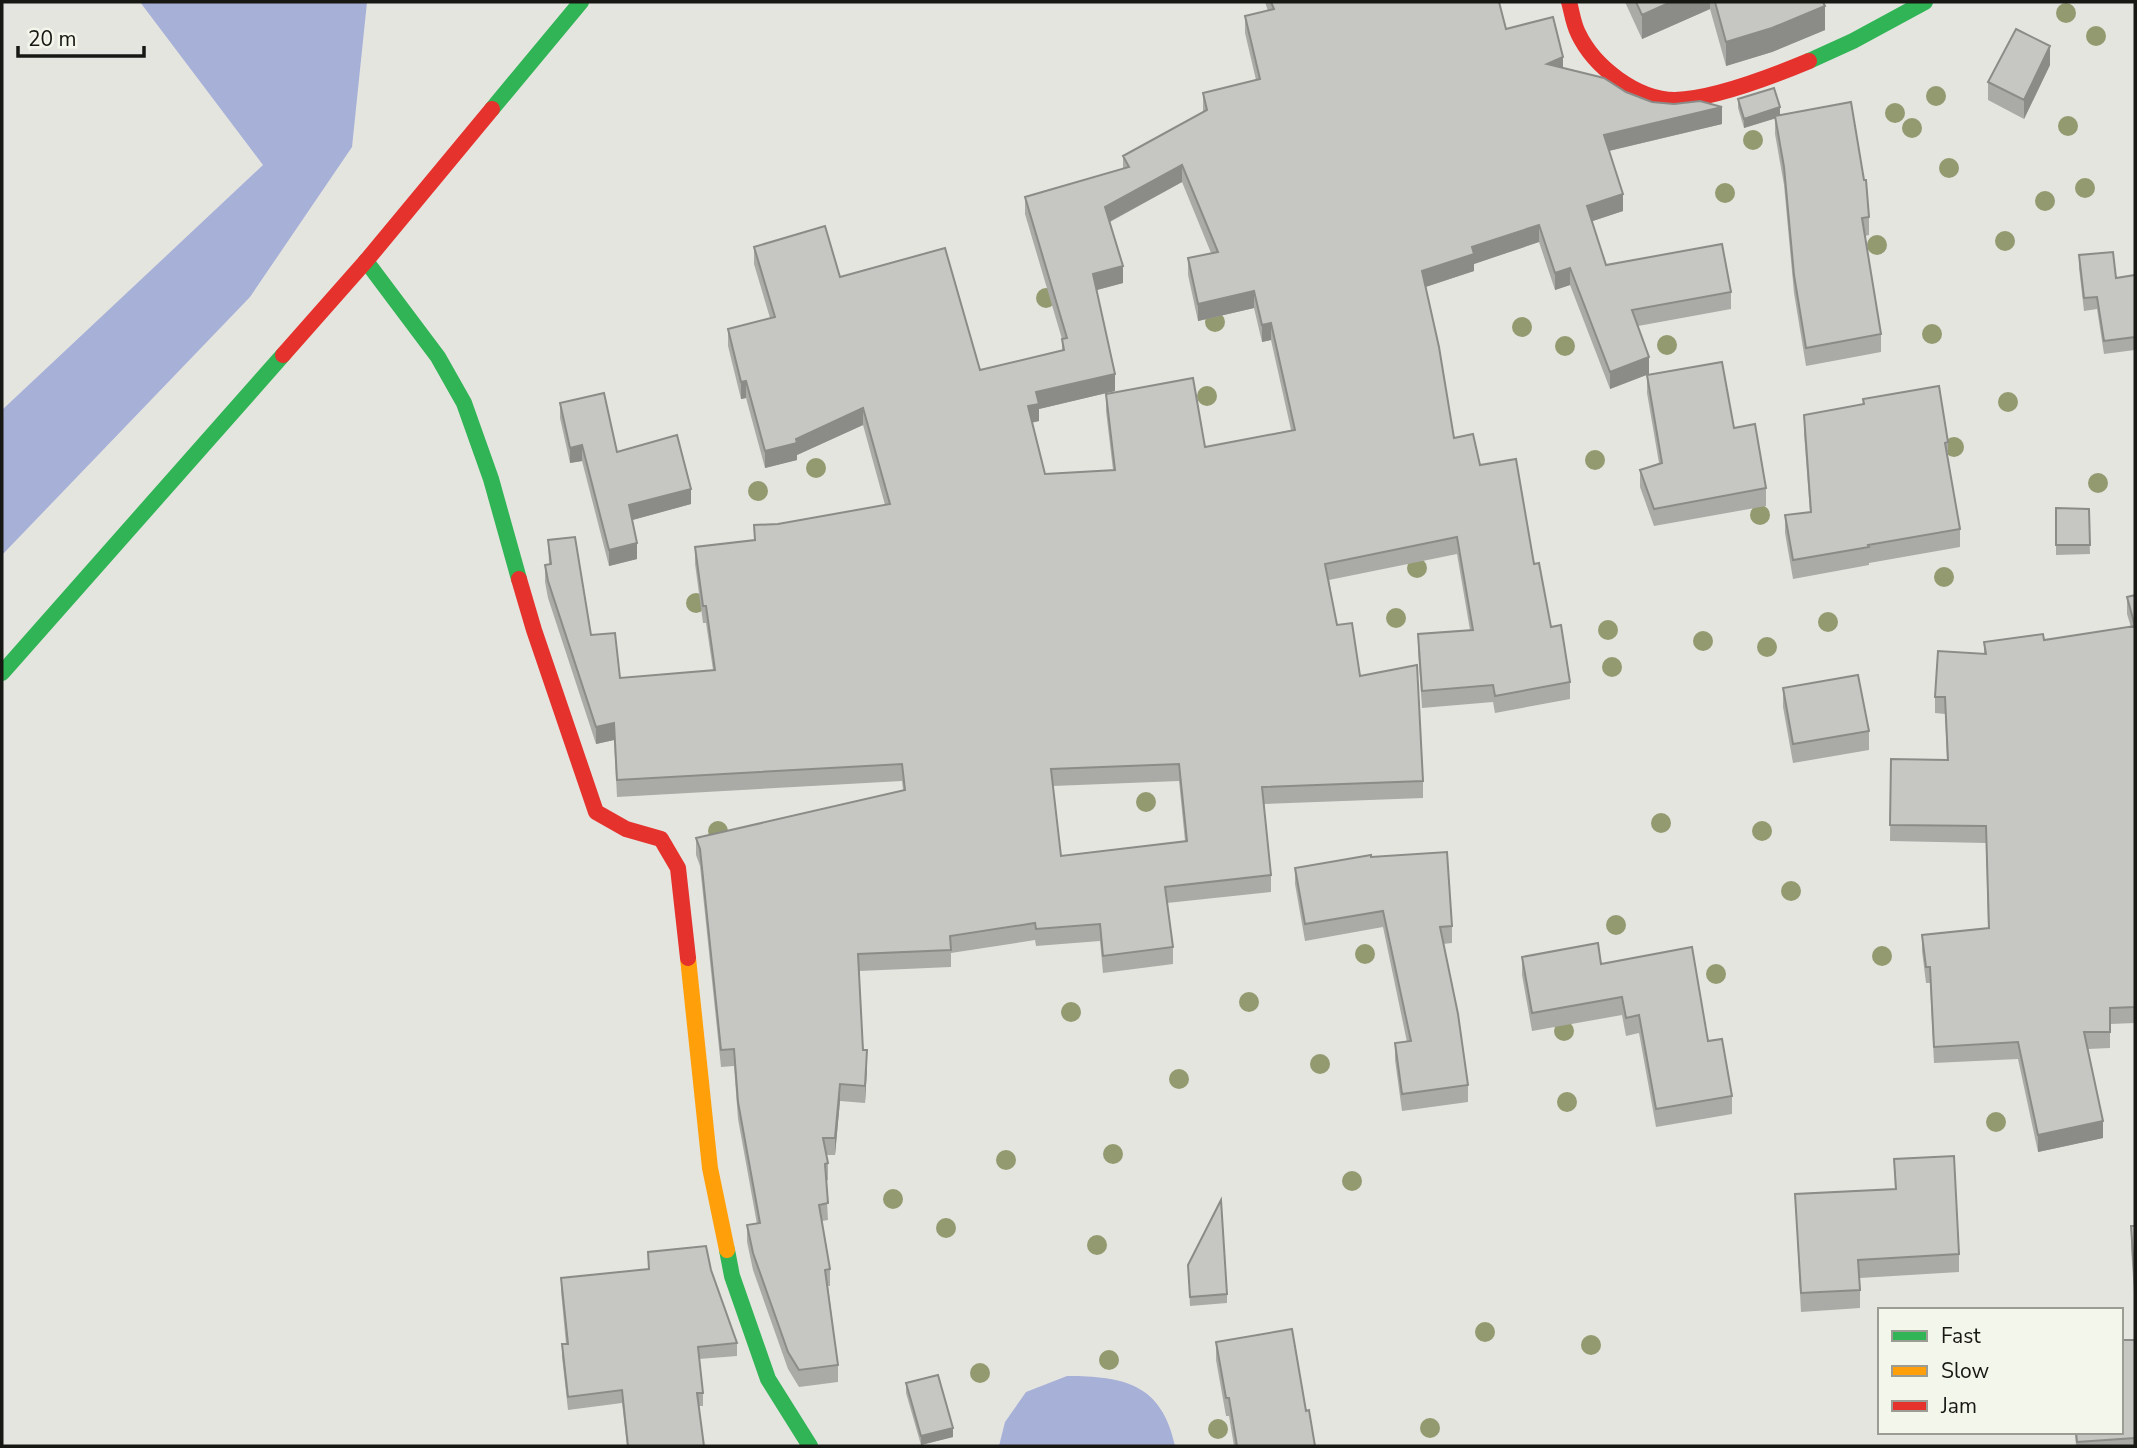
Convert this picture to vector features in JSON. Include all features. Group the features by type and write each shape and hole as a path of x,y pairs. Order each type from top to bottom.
{"street":[{"path":"2,673 366,261 581,2"},
{"path":"1569,2 1579,36 1599,60 1628,86 1659,98 1695,98 1740,86 1812,61 1863,38 1925,2"},
{"path":"366,261 438,356 464,403 491,479 534,630 596,812 625,829 661,839 678,867 710,1168 732,1276 768,1379 810,1446"}],"water":[{"path":"140,2 367,2 352,147 250,297 2,555 2,410 263,165"},
{"path":"1067,1376 1106,1378 1138,1388 1161,1409 1175,1446 999,1446 1005,1422 1026,1392"}],"building":[{"path":"1271,2 1499,2 1506,29 1553,17 1563,57 1547,64 1604,78 1626,92 1652,102 1674,104 1700,101 1722,107 1604,135 1623,194 1587,206 1606,265 1722,244 1731,292 1632,310 1649,357 1610,372 1570,268 1555,273 1539,225 1472,247 1474,254 1422,271 1439,347 1454,438 1473,434 1480,465 1516,459 1534,564 1539,563 1551,627 1561,625 1570,682 1495,696 1493,685 1422,691 1418,634 1473,630 1457,537 1325,564 1337,625 1352,623 1360,676 1417,665 1423,781 1262,787 1271,875 1165,887 1173,947 1103,956 1100,924 1036,929 1035,923 950,936 951,950 858,954 863,1050 867,1050 865,1086 840,1084 835,1138 823,1138 828,1163 825,1164 828,1203 819,1205 830,1269 825,1270 838,1365 799,1370 788,1352 753,1253 747,1225 760,1223 738,1102 734,1049 721,1050 700,849 696,838 905,790 902,764 617,780 614,723 596,727 548,581 545,565 551,564 548,540 575,537 591,635 615,633 620,678 715,670 695,547 755,540 754,525 778,524 890,504 863,408 796,439 797,443 765,451 746,381 741,382 728,329 775,317 754,247 825,226 840,277 945,248 980,370 1064,350 1062,339 1067,338 1025,197 1129,167 1123,156 1207,110 1203,93 1260,79 1245,16 1274,9","holes":["1182,165 1218,252 1188,258 1198,304 1254,291 1262,325 1271,323 1295,430 1205,447 1193,378 1106,394 1115,470 1045,474 1028,406 1039,404 1036,392 1115,374 1093,274 1123,266 1105,207","1179,764 1187,841 1061,856 1051,769"]},
{"path":"1636,2 1671,2 1642,15"},
{"path":"1715,2 1823,2 1825,6 1772,28 1726,42"},
{"path":"2016,29 2050,46 2024,100 1988,82"},
{"path":"1774,88 1780,107 1744,119 1738,99"},
{"path":"1851,102 1866,180 1869,217 1862,218 1881,334 1806,348 1794,275 1784,167 1775,116"},
{"path":"2113,252 2116,278 2135,275 2135,337 2104,341 2097,297 2084,298 2079,255"},
{"path":"1722,362 1734,428 1755,424 1766,488 1654,509 1640,470 1662,463 1647,375"},
{"path":"1939,386 1948,442 1945,443 1960,529 1793,560 1785,515 1811,512 1804,415 1864,404 1863,399"},
{"path":"604,393 617,452 677,435 691,489 629,505 637,543 609,550 582,445 570,448 560,403"},
{"path":"2056,508 2089,509 2090,545 2056,545"},
{"path":"2135,595 2135,626 2127,597"},
{"path":"2135,626 2135,1007 2110,1008 2110,1032 2084,1032 2103,1121 2038,1135 2018,1042 1934,1047 1930,967 1926,967 1922,935 1989,928 1986,826 1890,825 1891,759 1948,760 1945,697 1935,697 1938,651 1986,654 1984,642 2043,634 2044,640"},
{"path":"1858,675 1869,731 1793,744 1783,688"},
{"path":"1447,852 1452,926 1440,927 1458,1014 1468,1085 1402,1094 1395,1043 1411,1041 1383,911 1305,924 1295,868 1371,855"},
{"path":"1598,943 1601,964 1692,947 1708,1041 1722,1039 1732,1096 1656,1109 1639,1015 1626,1018 1622,997 1532,1013 1522,957"},
{"path":"1954,1156 1959,1254 1858,1260 1860,1290 1801,1293 1795,1194 1896,1189 1894,1159"},
{"path":"1221,1200 1227,1294 1190,1297 1188,1265"},
{"path":"2131,1226 2135,1226 2135,1285"},
{"path":"706,1246 711,1270 737,1343 698,1347 703,1393 697,1393 704,1446 628,1446 622,1390 568,1397 562,1344 568,1344 561,1278 649,1269 648,1252"},
{"path":"1292,1329 1315,1446 1237,1446 1216,1342"},
{"path":"2123,1340 2135,1340 2135,1438 2077,1442 2076,1434 2123,1434"},
{"path":"938,1375 953,1428 921,1436 906,1383"}],"traffic: fast":[{"path":"492,109 581,2"},
{"path":"1809,61 1853,41 1925,2"},
{"path":"366,261 438,357 464,403 491,479 519,579"},
{"path":"2,673 283,355"},
{"path":"727,1250 732,1276 768,1379 810,1446"}],"traffic: slow":[{"path":"688,958 710,1168 727,1250"}],"traffic: jam":[{"path":"1569,2 1578,33 1595,58 1632,88 1661,99 1707,96 1761,80 1809,61"},
{"path":"283,355 366,261 492,109"},
{"path":"519,579 596,812 626,829 661,839 678,868 688,958"}]}
